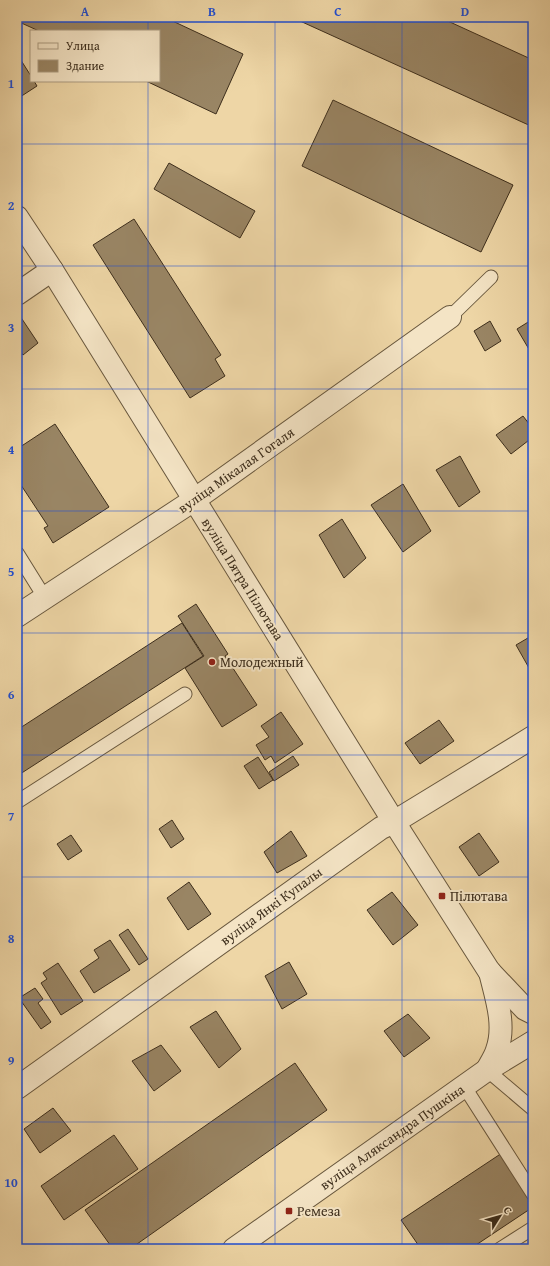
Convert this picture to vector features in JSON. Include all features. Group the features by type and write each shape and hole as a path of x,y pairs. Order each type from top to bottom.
{"street":[{"name":"вуліца Пятра Пілютава","path":"17,217 52,270 394,822 489,971 526,1009 533,1012"},
{"path":"17,294 52,270"},
{"name":"вуліца Мікалая Гогаля","path":"17,616 194,500 450,317"},
{"name":"вуліца Янкі Купалы","path":"17,1088 381,828 394,822 533,737"},
{"path":"487,1070 497,1052 500,1038 499,1011 489,971"},
{"name":"вуліца Аляксандра Пушкіна","path":"234,1249 487,1070 533,1042"}],"lane":[{"path":"450,317 491,277"},
{"path":"17,553 45,598"},
{"path":"17,802 185,694"},
{"path":"487,1070 533,1108"},
{"path":"464,1086 533,1194"},
{"path":"500,1249 533,1228"}],"building":[{"path":"17,17 164,17 243,54 216,114 148,82 160,82 160,30 37,30 17,21"},
{"path":"302,17 439,17 533,60 533,127 300,21"},
{"path":"17,54 30,74 30,82 35,82 37,86 17,99"},
{"path":"333,100 513,185 481,252 302,166"},
{"path":"169,163 255,211 240,238 154,189"},
{"path":"134,219 221,355 215,359 225,376 190,398 93,245"},
{"path":"20,316 38,343 23,355 17,347 17,318"},
{"path":"533,319 533,356 517,329"},
{"path":"490,321 501,341 485,351 474,331"},
{"path":"523,416 533,429 533,437 511,454 496,435"},
{"path":"55,424 109,507 53,543 44,528 48,526 17,479 17,449"},
{"path":"460,456 480,492 459,507 436,470"},
{"path":"403,484 431,531 403,552 371,505"},
{"path":"342,519 366,558 344,578 319,535"},
{"name":"Молодежный","path":"196,604 228,654 225,656 257,705 222,727 185,668 204,656 178,616"},
{"path":"182,623 203,656 17,776 17,730"},
{"path":"533,635 533,675 516,645"},
{"path":"281,712 303,744 275,763 271,756 265,760 256,745 269,737 261,726"},
{"path":"439,720 454,741 420,764 405,743"},
{"path":"293,756 299,765 274,781 269,772"},
{"path":"258,757 273,780 259,789 244,766"},
{"path":"172,820 184,839 171,848 159,829"},
{"path":"291,831 307,856 277,873 264,852"},
{"path":"479,833 499,862 479,876 459,847"},
{"path":"71,835 82,851 68,860 57,844"},
{"path":"189,882 211,914 188,930 167,898"},
{"path":"392,892 418,925 393,945 367,910"},
{"path":"128,929 148,959 139,965 119,935"},
{"path":"110,940 130,970 94,993 80,971 99,958 94,950"},
{"path":"289,962 307,994 282,1009 265,976"},
{"path":"58,963 83,1001 61,1015 41,983 47,979 43,973"},
{"path":"35,988 43,999 38,1003 51,1022 41,1029 19,998"},
{"path":"216,1011 241,1049 219,1068 190,1027"},
{"path":"408,1014 430,1038 404,1057 384,1031"},
{"path":"161,1045 181,1071 154,1091 132,1061"},
{"path":"295,1063 327,1110 130,1249 113,1249 85,1210"},
{"path":"53,1108 71,1131 40,1153 24,1129"},
{"path":"114,1135 138,1169 64,1220 41,1186"},
{"path":"502,1153 533,1199 533,1207 470,1249 421,1249 401,1220"}],"place":[{"name":"Молодежный","path":"212,662"},
{"name":"Пілютава","path":"442,896"},
{"name":"Ремеза","path":"289,1211"}]}
